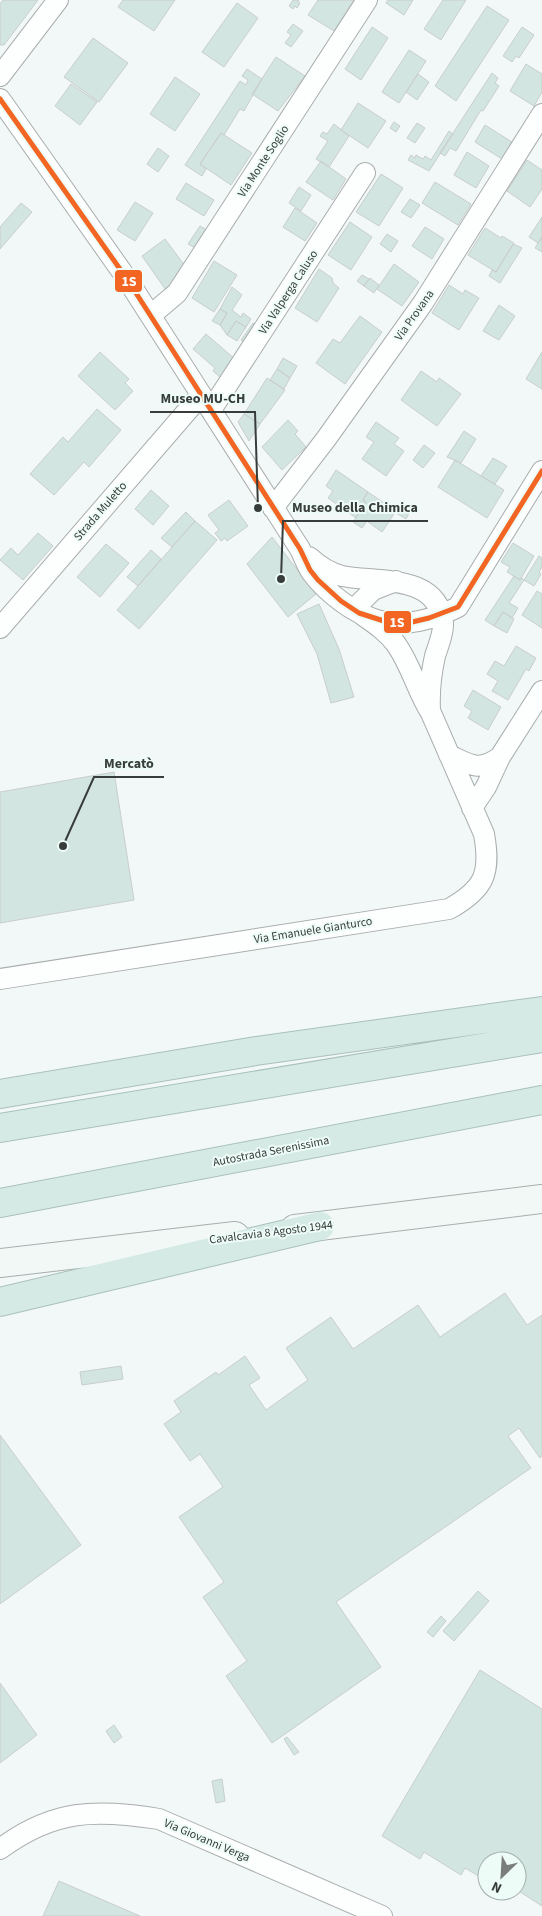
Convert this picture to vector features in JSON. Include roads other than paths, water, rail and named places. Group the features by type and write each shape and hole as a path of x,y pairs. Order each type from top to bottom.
{"highway":[{"path":"0,1094 256,1051 542,1011"},
{"path":"0,1128 542,1038"},
{"name":"Autostrada Serenissima","path":"0,1203 542,1100"},
{"path":"0,1302 320,1226"}],"main road":[{"name":"Cavalcavia 8 Agosto 1944","path":"0,1263 542,1200"}],"street":[{"path":"0,76 58,0"},
{"name":"Via Monte Soglio","path":"151,315 166,304 183,285 367,0"},
{"path":"0,99 151,315 300,549 311,572 342,601 384,630 395,642 405,659 421,697 431,713"},
{"name":"Via Provana","path":"273,508 326,439 423,303 542,114"},
{"name":"Via Valperga Caluso","path":"206,402 365,173"},
{"name":"Strada Muletto","path":"0,628 34,588 206,402"},
{"path":"354,609 377,620 392,622 425,620 442,615 458,607 542,471"},
{"path":"300,549 329,572 343,576 396,581 412,585 426,592 435,603 442,615 444,625 431,674 429,690 431,713"},
{"path":"354,609 373,590 396,581"},
{"path":"472,808 486,787 500,757 542,691"},
{"name":"Via Emanuele Gianturco","path":"0,978 449,908 467,899 480,886 486,869 488,854 484,834 431,713"},
{"path":"449,755 481,767 500,757"},
{"name":"Via Giovanni Verga","path":"0,1849 28,1830 63,1816 122,1813 159,1819 382,1916"}],"place":[{"name":"Museo MU-CH","path":"258,508"},
{"name":"Museo della Chimica","path":"281,579"},
{"name":"Mercatò","path":"63,846"}]}
